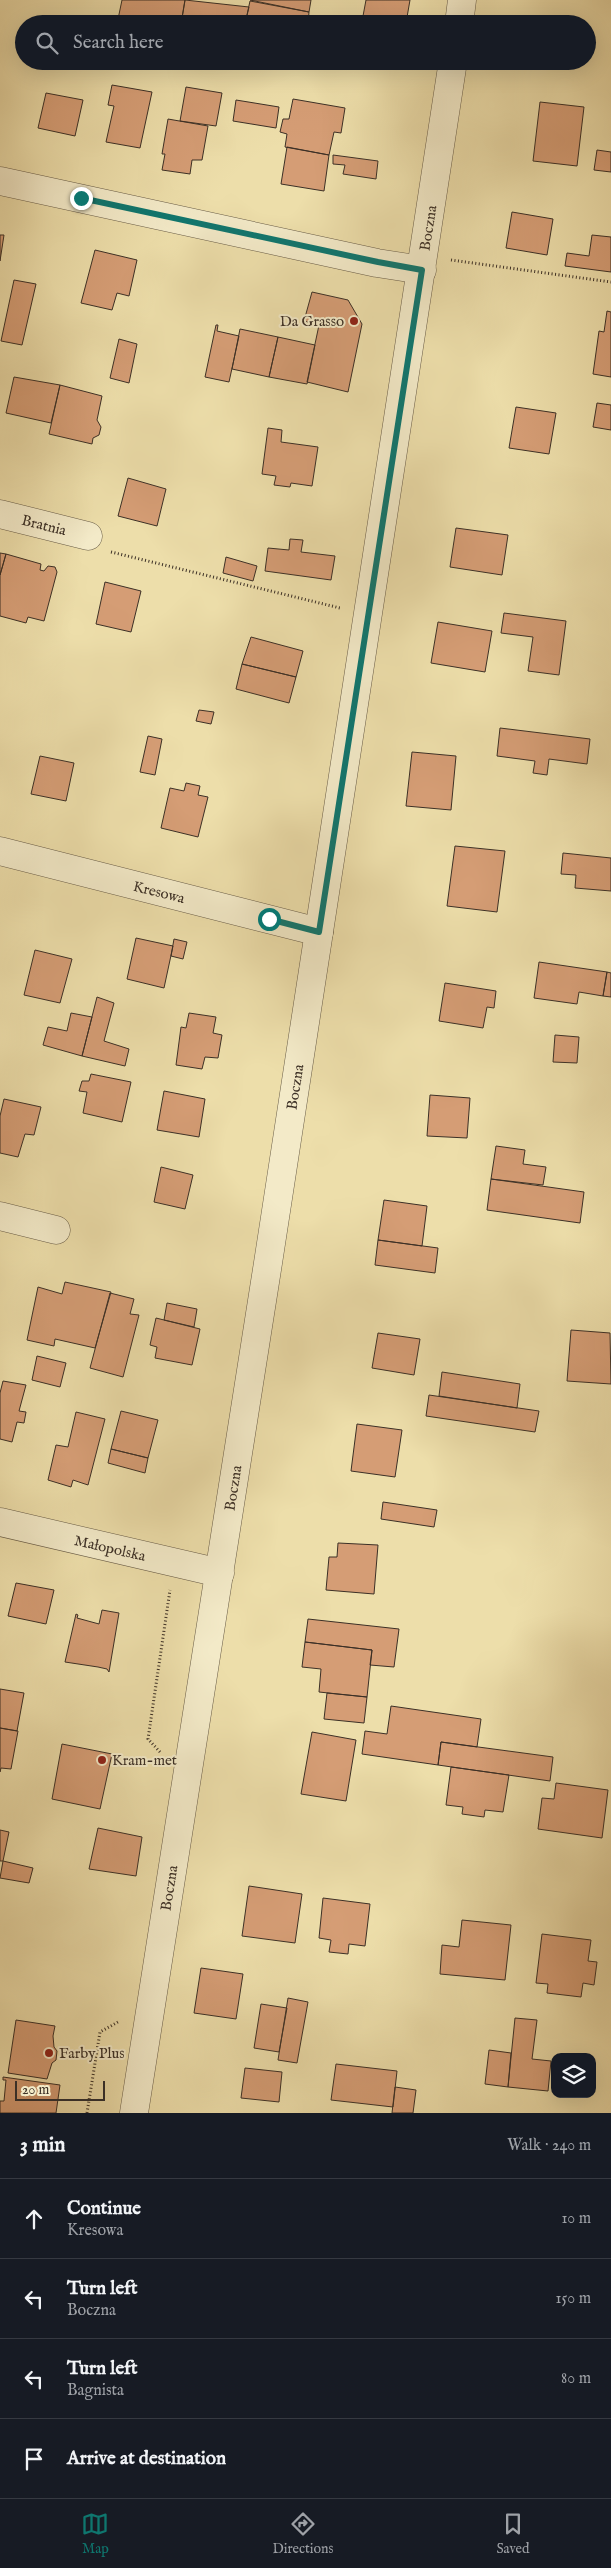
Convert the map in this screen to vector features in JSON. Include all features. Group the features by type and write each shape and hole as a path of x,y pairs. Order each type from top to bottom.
{"street":[{"path":"460,15 462,0"},
{"name":"Boczna","path":"134,2113 220,1572 452,70"},
{"path":"0,181 378,262 423,262"},
{"name":"Bratnia","path":"0,514 88,536"},
{"name":"Kresowa","path":"0,851 319,932"},
{"path":"0,1216 56,1230"},
{"name":"Małopolska","path":"0,1522 220,1572"}],"path":[{"path":"423,262 611,282"},
{"path":"88,536 96,548 346,609"},
{"path":"167,1759 148,1739 171,1582"},
{"path":"87,2113 100,2032 124,2018"}],"building":[{"path":"122,0 185,0 182,15 119,15"},
{"path":"185,0 249,7 247,15 182,15"},
{"path":"250,0 311,0 309,12"},
{"path":"366,0 410,0 407,15 363,15"},
{"path":"250,1 309,12 309,15 247,15"},
{"path":"112,85 152,92 140,148 106,142 114,106 108,105"},
{"path":"186,87 222,93 216,126 180,121"},
{"path":"46,93 83,100 75,136 38,128"},
{"path":"293,99 345,108 341,133 334,132 329,155 285,147 287,134 280,132 283,119 289,119"},
{"path":"236,100 279,107 276,128 233,121"},
{"path":"540,102 584,107 577,166 533,161"},
{"path":"168,119 208,126 202,160 192,160 190,174 162,170 165,154 162,154"},
{"path":"287,147 329,155 324,191 281,184"},
{"path":"597,150 611,152 611,172 594,170"},
{"path":"333,155 378,161 376,179 343,174 345,165 333,164"},
{"path":"512,212 553,219 547,255 506,248"},
{"path":"0,235 4,235 0,261"},
{"path":"592,235 611,237 611,272 565,266 567,253 589,256"},
{"path":"95,250 137,260 129,296 117,293 112,310 81,303"},
{"path":"14,280 36,284 22,345 1,341"},
{"path":"312,292 348,300 362,324 348,392 307,382 319,325 304,321"},
{"path":"607,311 611,312 611,377 593,374 599,331 604,332"},
{"path":"216,325 218,325 217,331 239,336 229,382 205,377"},
{"path":"240,329 278,337 269,377 232,369"},
{"path":"278,337 315,345 307,384 269,377"},
{"path":"119,339 137,344 129,383 110,378"},
{"path":"14,377 60,385 51,423 6,413"},
{"path":"60,385 102,396 97,420 101,427 99,435 93,438 92,444 49,434"},
{"path":"597,403 611,405 611,430 593,427"},
{"path":"516,407 556,413 549,454 509,448"},
{"path":"268,428 282,430 281,442 318,447 312,486 291,483 290,487 274,485 276,476 262,474"},
{"path":"128,478 166,489 157,526 118,516"},
{"path":"456,528 508,535 502,575 450,567"},
{"path":"290,539 303,540 301,552 335,556 331,580 265,571 268,548 289,550"},
{"path":"0,553 6,554 0,575"},
{"path":"6,554 41,564 40,570 44,571 48,566 55,567 57,572 44,621 28,617 26,623 0,616 0,575"},
{"path":"226,557 257,566 253,581 223,573"},
{"path":"105,582 141,591 131,632 96,624"},
{"path":"504,613 566,621 559,675 528,671 533,637 501,633"},
{"path":"438,622 492,631 485,672 431,663"},
{"path":"251,637 303,651 296,677 242,664"},
{"path":"242,664 296,677 289,703 236,689"},
{"path":"199,710 214,712 211,724 196,721"},
{"path":"500,728 590,739 587,764 549,759 547,775 533,773 535,761 497,756"},
{"path":"148,736 162,739 155,775 140,772"},
{"path":"412,752 456,756 451,810 406,806"},
{"path":"40,756 74,763 66,801 31,794"},
{"path":"186,783 200,786 198,795 208,797 198,837 161,828 170,788 184,791"},
{"path":"455,846 505,851 497,912 447,906"},
{"path":"563,853 611,858 611,891 575,888 576,875 561,874"},
{"path":"136,938 173,946 164,988 127,979"},
{"path":"174,939 187,942 183,959 171,956"},
{"path":"35,950 72,959 60,1003 24,995"},
{"path":"539,962 607,972 603,996 579,992 577,1004 534,998"},
{"path":"607,972 611,973 611,997 603,996"},
{"path":"445,983 496,991 494,1008 487,1007 483,1028 439,1021"},
{"path":"97,997 114,1003 104,1041 129,1049 125,1066 82,1056"},
{"path":"71,1013 92,1017 82,1056 43,1045 48,1027 67,1031"},
{"path":"189,1013 216,1017 213,1033 222,1035 218,1058 205,1057 202,1069 176,1065 181,1027 186,1028"},
{"path":"555,1035 579,1037 577,1063 553,1062"},
{"path":"91,1074 131,1082 122,1122 83,1113 87,1092 79,1091 82,1081 89,1081"},
{"path":"164,1091 205,1099 199,1137 157,1130"},
{"path":"430,1095 470,1098 467,1138 427,1136"},
{"path":"4,1099 41,1107 34,1135 25,1134 18,1157 0,1153 0,1116"},
{"path":"496,1146 525,1150 523,1164 546,1167 543,1185 491,1179"},
{"path":"161,1167 193,1175 185,1209 154,1202"},
{"path":"491,1179 584,1192 580,1223 487,1210"},
{"path":"384,1200 427,1206 422,1246 378,1240"},
{"path":"378,1240 438,1248 435,1273 375,1265"},
{"path":"65,1282 111,1292 95,1348 55,1339 54,1346 27,1340 38,1287 62,1294"},
{"path":"110,1293 134,1299 130,1314 139,1315 123,1377 90,1368"},
{"path":"167,1303 197,1309 194,1327 164,1320"},
{"path":"156,1318 200,1329 192,1365 155,1358 157,1347 150,1345"},
{"path":"571,1330 610,1333 611,1384 567,1381"},
{"path":"378,1333 420,1339 414,1375 372,1368"},
{"path":"37,1356 66,1363 60,1387 32,1380"},
{"path":"442,1372 520,1384 517,1408 439,1396"},
{"path":"3,1381 26,1385 19,1411 26,1412 24,1423 17,1422 12,1442 0,1439 0,1393"},
{"path":"429,1395 539,1411 535,1432 426,1416"},
{"path":"121,1411 158,1420 148,1458 111,1449"},
{"path":"76,1412 105,1419 88,1485 73,1480 71,1487 48,1480 56,1445 68,1447"},
{"path":"357,1424 402,1430 395,1477 351,1471"},
{"path":"111,1449 148,1458 145,1473 108,1463"},
{"path":"383,1502 437,1510 434,1527 381,1519"},
{"path":"338,1543 378,1545 374,1594 326,1590 329,1557 337,1557"},
{"path":"16,1583 54,1590 46,1624 8,1616"},
{"path":"102,1610 119,1613 109,1672 107,1669 65,1662 76,1614 78,1615 77,1618 99,1624"},
{"path":"308,1619 399,1629 394,1667 370,1665 372,1650 305,1642"},
{"path":"305,1642 372,1650 367,1697 319,1692 321,1669 302,1667"},
{"path":"0,1689 24,1693 17,1731 0,1728"},
{"path":"327,1693 367,1697 364,1723 324,1719"},
{"path":"391,1706 481,1719 477,1747 441,1742 438,1765 362,1754 365,1731 387,1734"},
{"path":"0,1728 18,1731 11,1769 1,1768 0,1772"},
{"path":"312,1732 356,1740 346,1801 301,1794"},
{"path":"441,1742 553,1757 550,1781 438,1765"},
{"path":"62,1744 112,1754 100,1809 52,1799"},
{"path":"451,1767 509,1775 503,1812 485,1810 484,1817 462,1814 463,1807 446,1805"},
{"path":"556,1783 608,1790 602,1838 538,1829 542,1798 554,1799"},
{"path":"98,1828 142,1837 136,1876 89,1869"},
{"path":"0,1830 9,1832 3,1861 0,1861"},
{"path":"3,1861 33,1868 29,1883 0,1878"},
{"path":"249,1886 302,1894 295,1943 242,1936"},
{"path":"323,1898 370,1904 365,1946 349,1944 348,1954 329,1952 331,1940 319,1938"},
{"path":"462,1920 511,1925 505,1980 440,1974 442,1945 459,1947"},
{"path":"542,1934 591,1940 588,1961 597,1962 594,1985 583,1983 581,1997 547,1993 548,1984 536,1983"},
{"path":"201,1968 243,1974 236,2019 194,2013"},
{"path":"288,1998 308,2002 297,2063 278,2060"},
{"path":"261,2004 287,2008 279,2052 254,2048"},
{"path":"515,2018 537,2020 532,2059 551,2061 548,2091 508,2087"},
{"path":"16,2020 55,2026 53,2036 54,2047 57,2051 56,2060 52,2063 47,2079 8,2073"},
{"path":"489,2050 511,2053 508,2087 485,2084"},
{"path":"336,2064 397,2071 393,2107 331,2100"},
{"path":"245,2068 282,2072 279,2102 241,2098"},
{"path":"3,2077 60,2085 56,2113 0,2113 0,2101 4,2101 6,2080 3,2080"},
{"path":"395,2087 416,2090 413,2113 392,2113"}],"place":[{"name":"Da Grasso","path":"354,321"},
{"name":"Kram-met","path":"102,1760"},
{"name":"Farby Plus","path":"49,2053"}],"route":[{"path":"81,198 422,270 319,932 269,919"}]}
